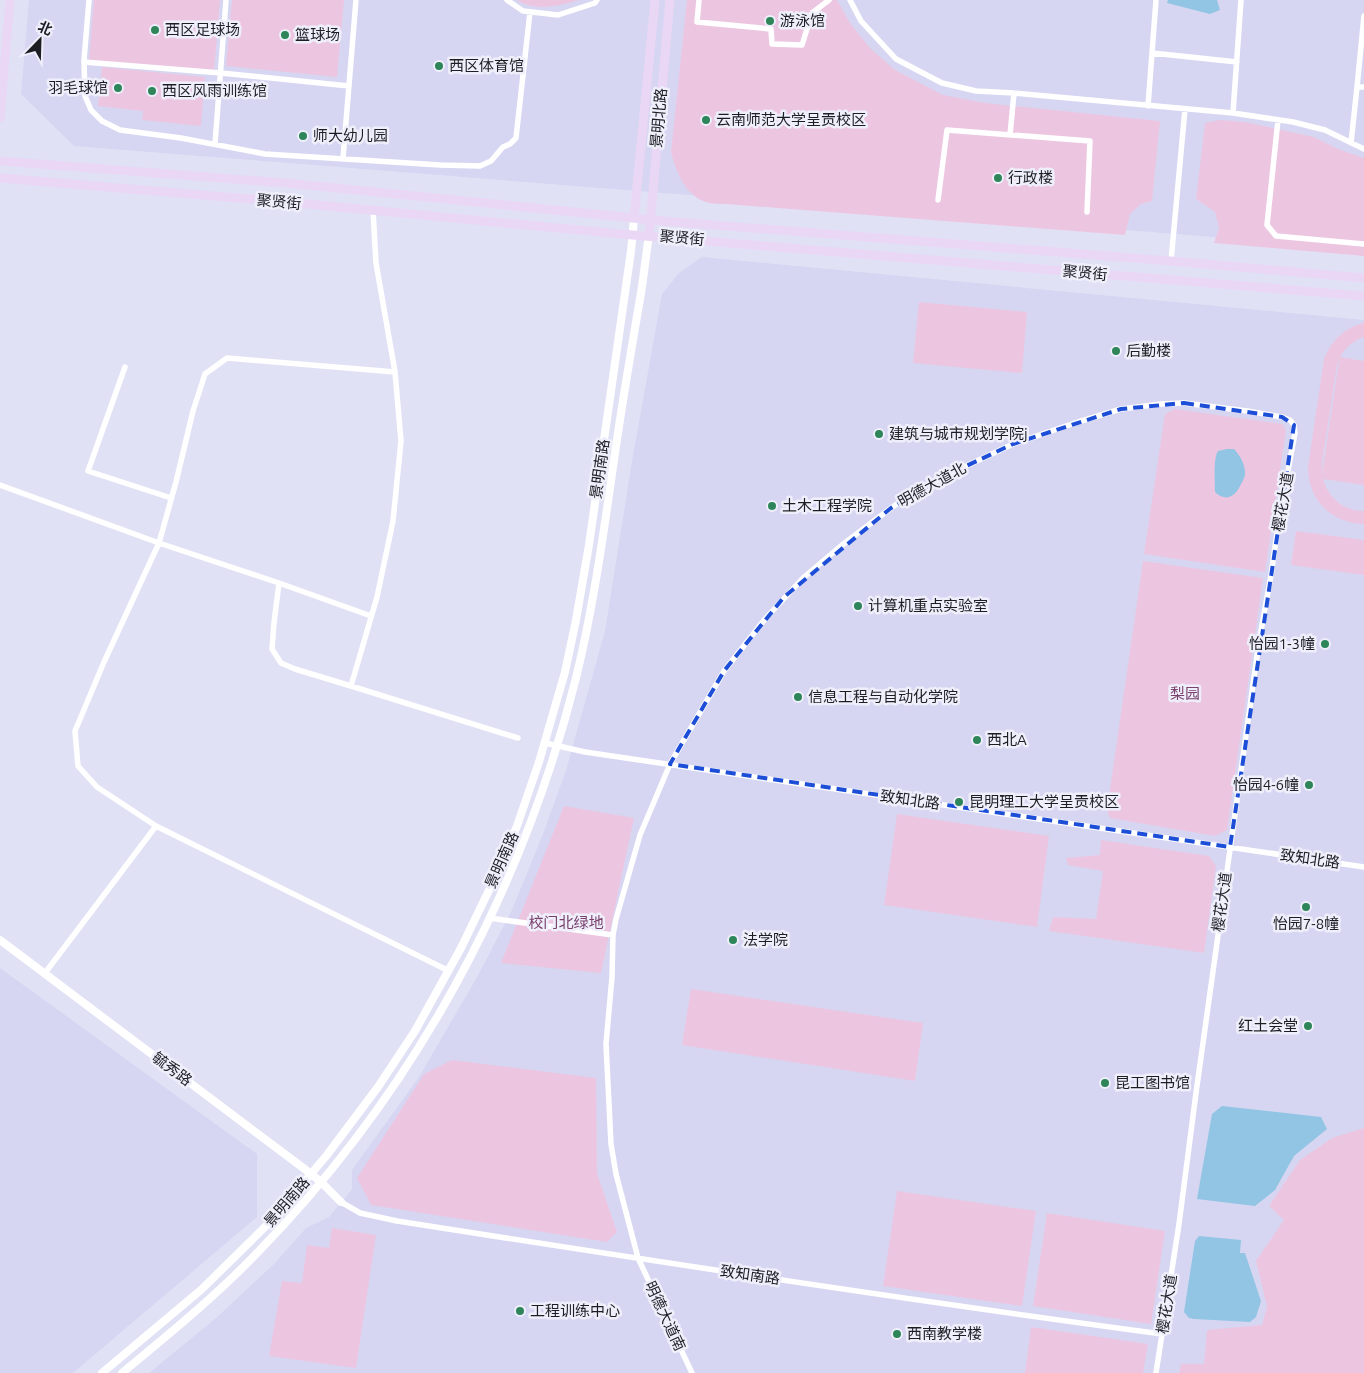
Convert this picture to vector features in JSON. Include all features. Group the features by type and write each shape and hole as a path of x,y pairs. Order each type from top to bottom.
{"main road":[{"path":"0,118 10,0"},
{"name":"景明北路","path":"634,218 654,0"},
{"name":"景明北路","path":"649,235 670,0"},
{"name":"聚贤街","path":"0,161 286,183 650,220 1364,278"},
{"name":"聚贤街","path":"0,178 1364,296"}],"street":[{"path":"89,0 84,62 86,96 91,110 102,121 120,130 180,138 265,154 440,165 480,166 490,161 503,147 510,144 516,138 530,12"},
{"path":"215,144 226,0"},
{"path":"344,158 356,0"},
{"path":"506,0 523,11 558,15 596,3 597,0"},
{"path":"699,0 697,22 771,29 772,44 802,45 812,13 829,0"},
{"path":"850,0 861,21 896,58 942,83 976,92 1014,93 1233,113 1293,122 1324,130 1364,149"},
{"path":"1148,106 1156,0"},
{"path":"1233,113 1241,0"},
{"path":"1351,143 1361,87 1364,16"},
{"path":"1152,53 1237,62"},
{"path":"84,62 349,86"},
{"path":"1010,135 1014,93"},
{"path":"1171,261 1185,109"},
{"path":"1278,120 1267,225 1276,236 1364,244"},
{"path":"938,200 947,130 1090,141 1087,212"},
{"path":"351,686 377,598 393,521 401,441 395,372 376,263 373,210"},
{"name":"景明南路","path":"102,1373 202,1289 272,1220 328,1155 378,1088 415,1031 449,971 488,892 517,826 545,743 565,672 589,545 626,288 634,218"},
{"name":"景明南路","path":"122,1373 210,1298 262,1248 337,1163 388,1095 426,1037 489,918 529,829 557,745 577,675 601,547 649,235"},
{"path":"395,372 227,358 205,374 193,411 159,543 104,662 75,731 78,766 97,787 156,826 449,971"},
{"path":"125,367 88,471 171,498"},
{"name":"明德大道北","path":"613,935 640,835 670,764 724,671 784,597 803,578 883,513 947,475 1013,444 1121,409 1147,405 1184,403 1247,411 1290,420 1294,425 1295,433"},
{"name":"樱花大道","path":"1156,1373 1179,1224 1259,642 1295,433"},
{"path":"0,485 159,543 371,616"},
{"path":"279,583 272,649 281,663 518,738"},
{"name":"致知北路","path":"545,743 585,752 1364,867"},
{"path":"45,973 156,826"},
{"path":"489,918 613,935"},
{"name":"明德大道南","path":"613,935 612,977 606,1044 612,1144 616,1174 638,1258 692,1373"},
{"name":"毓秀路","path":"0,940 312,1174 341,1202"},
{"name":"致知南路","path":"341,1202 372,1216 1026,1316 1162,1334"}],"highlighted area":[{"path":"1184,403 1282,417 1294,425 1230,847 670,764 724,671 784,597 891,508 947,475 1013,444 1121,409"}],"shaded area":[{"name":"云南师范大学呈贡校区","path":"29,0 1364,0 1364,249 74,146 21,94"},
{"path":"1168,0 1217,0 1220,10 1210,14 1167,3"},
{"name":"昆明理工大学呈贡校区","path":"702,257 1364,320 1364,1373 149,1373 216,1318 274,1264 306,1228 329,1217 352,1189 352,1170 419,1077 476,979 511,912 543,834 566,770 605,631 632,461 662,294 679,273"},
{"path":"1234,449 1238,454 1244,464 1245,475 1233,495 1222,497 1215,492 1215,459 1218,451"},
{"path":"0,968 257,1154 257,1217 73,1373 0,1373"},
{"path":"1222,1106 1321,1117 1327,1129 1294,1156 1275,1190 1255,1206 1197,1199 1212,1114"},
{"path":"1199,1236 1241,1240 1240,1253 1245,1253 1261,1301 1256,1317 1250,1322 1194,1319 1189,1318 1184,1312 1195,1241"}],"green space":[{"name":"西区足球场","path":"94,0 220,0 214,72 89,60"},
{"name":"篮球场","path":"232,0 344,0 337,77 226,66"},
{"path":"517,0 579,0 556,6 540,7 524,4"},
{"path":"687,0 837,0 850,23 870,48 895,70 943,95 985,103 1160,121 1152,201 1141,204 1130,214 1125,235 716,204 699,199 682,182 671,152"},
{"name":"西区风雨训练馆","path":"102,67 205,77 201,126 142,120 143,111 98,106"},
{"path":"1220,120 1245,122 1314,137 1338,149 1364,158 1364,256 1214,243 1219,228 1215,212 1196,199 1205,123"},
{"path":"919,302 1027,312 1022,373 913,363"},
{"path":"1364,323 1364,337 1350,345 1340,357 1364,361 1364,485 1323,479 1325,486 1338,502 1350,509 1364,511 1364,524 1352,523 1341,519 1324,507 1312,490 1308,467 1324,359 1335,341 1345,331","holes":["1339,360 1322,474 1322,463"]},
{"path":"1174,409 1282,424 1286,430 1265,572 1144,554 1165,414"},
{"path":"1296,531 1364,540 1364,575 1291,565"},
{"name":"梨园","path":"1143,561 1263,578 1227,830 1215,836 1110,818 1107,810"},
{"name":"校门北绿地","path":"564,806 634,818 601,973 501,963"},
{"path":"897,814 1049,836 1037,927 884,905"},
{"path":"1101,840 1209,856 1216,866 1204,953 1049,931 1053,917 1096,919 1103,871 1068,865 1066,858 1100,855"},
{"path":"691,989 923,1023 915,1081 682,1045"},
{"path":"452,1060 596,1078 597,1173 617,1232 607,1242 371,1205 357,1178 424,1074"},
{"path":"1364,1128 1364,1373 1179,1373 1181,1364 1204,1364 1207,1330 1262,1325 1267,1306 1256,1261 1284,1220 1269,1206 1300,1160 1332,1138"},
{"path":"897,1191 1036,1211 1022,1306 883,1286"},
{"path":"1047,1213 1165,1231 1151,1324 1033,1306"},
{"path":"332,1228 376,1235 356,1368 269,1356 282,1281 302,1283 307,1245 329,1248"},
{"path":"1031,1327 1148,1344 1143,1373 1025,1373"}],"place":[{"name":"游泳馆","path":"770,21"},
{"name":"西区足球场","path":"155,30"},
{"name":"篮球场","path":"285,35"},
{"name":"西区体育馆","path":"439,66"},
{"name":"羽毛球馆","path":"118,88"},
{"name":"西区风雨训练馆","path":"152,91"},
{"name":"云南师范大学呈贡校区","path":"706,120"},
{"name":"师大幼儿园","path":"303,136"},
{"name":"行政楼","path":"998,178"},
{"name":"后勤楼","path":"1116,351"},
{"name":"建筑与城市规划学院j","path":"879,434"},
{"name":"土木工程学院","path":"772,506"},
{"name":"计算机重点实验室","path":"858,606"},
{"name":"怡园1-3幢","path":"1325,644"},
{"name":"信息工程与自动化学院","path":"798,697"},
{"name":"西北A","path":"977,740"},
{"name":"怡园4-6幢","path":"1309,785"},
{"name":"昆明理工大学呈贡校区","path":"959,802"},
{"name":"怡园7-8幢","path":"1306,907"},
{"name":"法学院","path":"733,940"},
{"name":"红土会堂","path":"1308,1026"},
{"name":"昆工图书馆","path":"1105,1083"},
{"name":"工程训练中心","path":"520,1311"},
{"name":"西南教学楼","path":"897,1334"}]}
